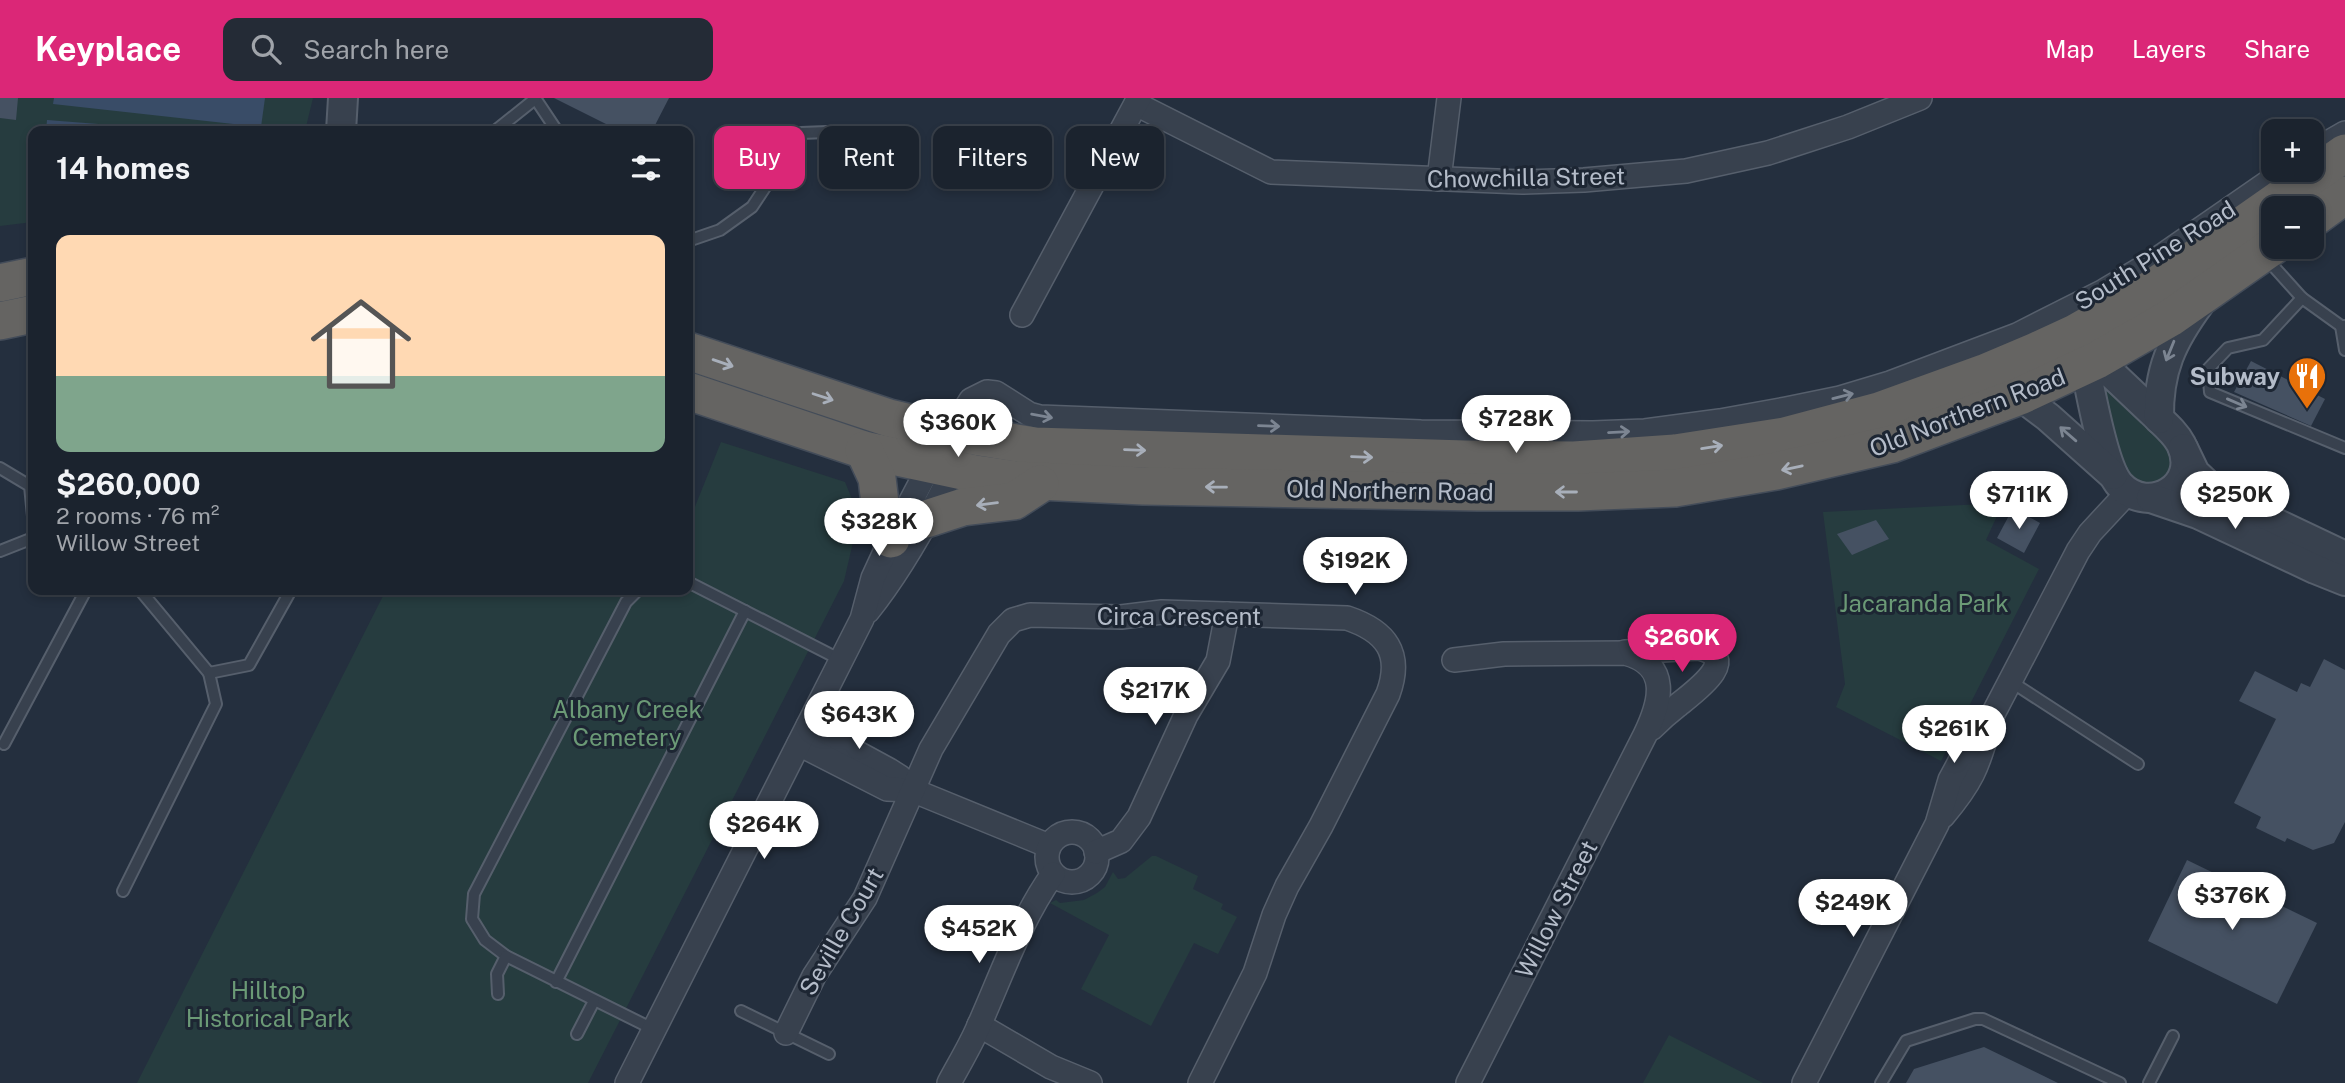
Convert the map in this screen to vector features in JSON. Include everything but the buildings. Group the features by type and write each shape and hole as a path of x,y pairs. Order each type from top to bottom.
{"highway":[{"name":"South Pine Road","path":"2079,343 2147,292 2192,263 2337,153"},
{"path":"2324,210 2345,195"},
{"path":"2079,343 2170,318 2261,255"},
{"path":"0,283 28,277"},
{"path":"0,321 28,315"},
{"name":"Old Northern Road","path":"693,393 864,450 1016,480 1143,486 1578,492 1675,488 1776,471 1892,444 2020,396 2079,343"},
{"name":"Old Northern Road","path":"693,353 889,418 959,434 1035,446 1574,460 1675,453 1785,436 1879,411 1984,373 2079,343"},
{"path":"864,450 877,478 881,512 891,539"},
{"path":"926,519 963,507 1014,501 1044,482"}],"street":[{"path":"341,126 343,98"},
{"path":"360,126 362,98"},
{"path":"1439,179 1449,98"},
{"name":"Chowchilla Street","path":"1138,101 1271,172 1522,182 1584,180 1686,171 1768,153 1848,127 1920,98"},
{"path":"1022,316 1138,101"},
{"name":"South Pine Road","path":"2079,343 2104,291 2156,260 2269,182"},
{"path":"2159,419 2160,388 2168,354 2178,333 2207,294"},
{"name":"Old Northern Road","path":"2079,343 2159,419 2181,445 2196,472 2212,489 2242,507 2345,556"},
{"name":"Old Northern Road","path":"2079,343 2131,488"},
{"path":"2020,396 2131,488 2188,510 2345,581"},
{"path":"862,619 873,578 891,539 942,467 959,434"},
{"path":"2131,488 2170,491 2180,481 2186,464 2181,445"},
{"path":"627,1083 862,619 888,585 926,519 942,467"},
{"path":"1804,1083 1937,824 1950,780 1965,752 1992,716 2077,551 2131,488"},
{"name":"Circa Crescent","path":"912,790 955,705 1002,629 1013,620 1030,615 1121,617 1162,612 1347,618 1370,627 1381,637 1392,655 1395,672 1388,694 1287,886 1251,982 1200,1083"},
{"path":"1096,852 1121,841 1139,817 1185,715 1218,661 1227,614"},
{"name":"Willow Street","path":"1454,660 1504,654 1622,653 1699,648 1712,653 1717,663 1708,681 1645,735"},
{"name":"Willow Street","path":"1468,1083 1645,735 1658,703 1657,680 1645,662 1622,653"},
{"path":"803,735 887,789 912,790 1049,846"},
{"name":"Seville Court","path":"786,1033 814,976 871,886 912,790"},
{"path":"1074,832 1088,838 1096,852 1094,867 1083,879 1067,882 1053,874 1047,862 1049,846 1060,835 1074,832"},
{"path":"949,1083 979,1024 1023,924 1053,874"},
{"path":"979,1024 1051,1067 1090,1083"}],"lane":[{"path":"501,126 535,99 554,126"},
{"path":"693,239 720,230 752,207 801,133 819,132"},
{"path":"2270,259 2273,268 2302,298 2343,326 2345,351"},
{"path":"2302,298 2263,340 2228,348 2208,369 2210,392 2344,448"},
{"path":"0,468 28,485"},
{"path":"0,551 28,540"},
{"path":"693,585 841,660"},
{"path":"4,744 83,595"},
{"path":"123,891 216,704 209,673 144,595"},
{"path":"209,673 249,665 288,595"},
{"path":"633,595 626,602 474,894 472,919 485,940 506,956 653,1029"},
{"path":"556,982 745,611"},
{"path":"2010,681 2138,764"},
{"path":"498,994 497,974 506,956"},
{"path":"577,1034 594,1001"},
{"path":"740,1011 829,1054"},
{"path":"1881,1083 1906,1041 1975,1019 1983,1019 2120,1083"},
{"path":"2149,1083 2173,1036"}],"green space":[{"path":"0,98 313,98 306,126 28,126 28,223 0,226"},
{"path":"2103,380 2166,445 2170,455 2170,468 2161,479 2142,484 2130,477 2124,468 2098,382"},
{"name":"Albany Creek Cemetery","path":"721,442 845,482 859,516 844,581 588,1083 137,1083 383,595 693,595 693,512"},
{"name":"Jacaranda Park","path":"2003,503 1986,540 2039,569 1941,761 1836,707 1845,684 1823,512"},
{"path":"1152,856 1198,876 1193,889 1223,904 1221,909 1237,917 1218,954 1194,943 1151,1026 1081,989 1109,935 1050,903 1056,900 1060,903 1084,900 1105,887 1113,872 1118,879 1125,878"},
{"path":"1669,1035 1763,1083 1643,1083"}],"water":[{"path":"54,98 265,98 261,126 53,104"},
{"path":"47,120 124,126 46,126"}],"place":[{"name":"Subway","path":"2307,410"}],"park label":[{"name":"Hilltop Historical Park","path":"268,1004"}]}
